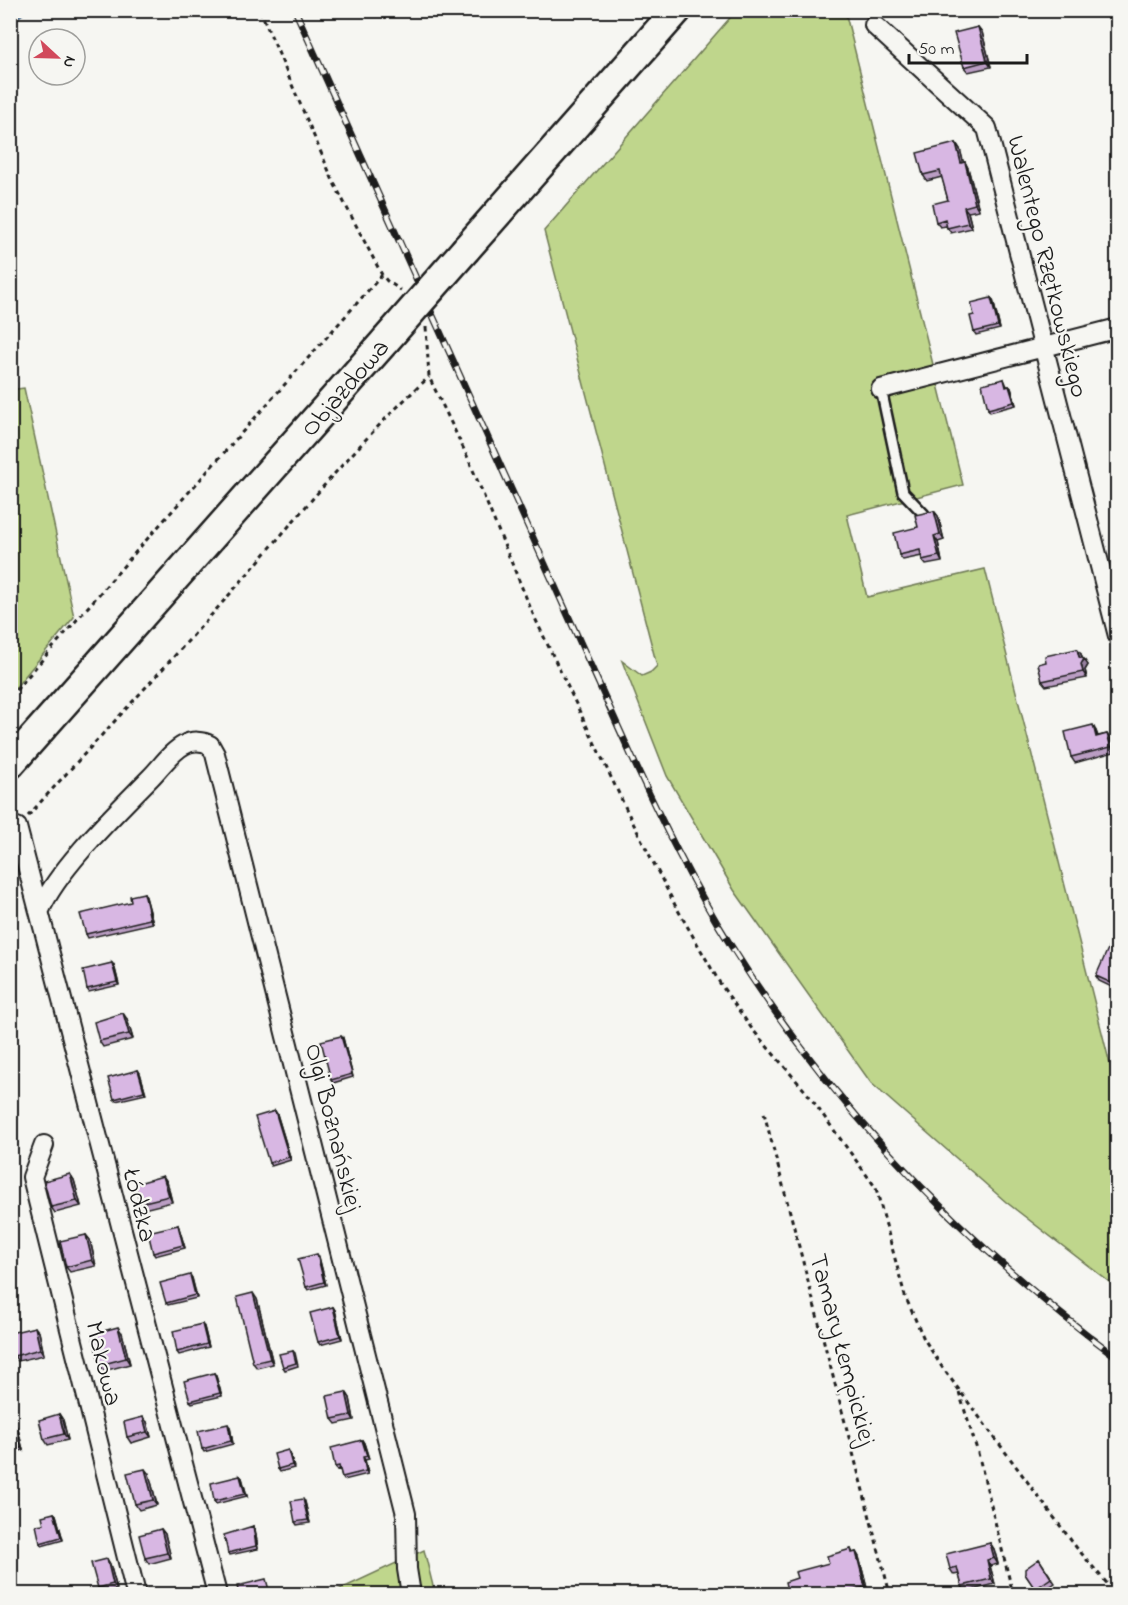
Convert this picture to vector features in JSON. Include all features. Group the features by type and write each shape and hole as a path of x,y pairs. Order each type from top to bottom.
{"main road":[{"name":"Objazdowa","path":"10,764 677,10"}],"street":[{"name":"Walentego Rzętkowskiego","path":"874,25 987,128 1118,636"},
{"path":"880,389 1118,328"},
{"name":"Olgi Boznańskiej","path":"40,910 51,888 113,816 170,757 184,745 193,742 210,745 215,754 406,1514 407,1569 411,1594"},
{"name":"Łódzka","path":"17,827 217,1594"},
{"name":"Makowa","path":"44,1145 32,1177 136,1594"}],"lane":[{"path":"880,389 903,492 924,514"}],"path":[{"path":"260,10 334,183 382,275 404,292"},
{"path":"10,697 382,275"},
{"path":"424,319 430,358 429,377 468,458 533,614 675,905 722,985 752,1029 807,1093 876,1188 896,1269 924,1339 959,1391 1076,1547 1116,1594"},
{"path":"17,827 188,642 362,442 429,377"},
{"name":"Tamary Łempickiej","path":"764,1113 890,1594"},
{"path":"959,1391 978,1453 1013,1594"}],"green space":[{"path":"736,11 845,11 963,485 847,515 867,597 985,569 1117,1092 1117,1288 1006,1202 871,1083 734,890 667,776 622,661 642,676 657,666 544,231"},
{"path":"24,388 74,617 11,693 10,390"},
{"path":"424,1550 435,1594 330,1594"}],"building":[{"path":"978,27 987,61 964,67 954,33"},
{"path":"956,143 961,163 965,162 975,204 964,207 968,223 947,228 945,219 936,222 932,204 948,200 940,171 923,175 917,153"},
{"path":"991,298 998,326 974,332 970,316 974,315 971,303"},
{"path":"1004,379 1014,402 988,409 982,384"},
{"path":"934,511 940,534 934,536 939,556 922,560 920,550 899,555 894,533 918,527 915,515"},
{"path":"1077,649 1079,657 1084,659 1081,664 1083,672 1042,681 1038,664 1046,662 1045,656"},
{"path":"1093,725 1096,737 1107,734 1111,747 1071,757 1065,732"},
{"path":"144,893 150,919 86,934 80,914 131,902 130,896"},
{"path":"1110,944 1118,948 1118,982 1116,985 1096,976"},
{"path":"112,963 117,982 87,989 83,970"},
{"path":"123,1013 129,1034 99,1041 94,1022"},
{"path":"341,1036 352,1074 331,1080 321,1041"},
{"path":"138,1070 144,1091 114,1099 108,1078"},
{"path":"275,1111 289,1157 269,1163 255,1117"},
{"path":"70,1174 77,1201 51,1207 44,1181"},
{"path":"163,1176 169,1196 140,1203 135,1184"},
{"path":"178,1225 183,1245 153,1253 148,1232"},
{"path":"86,1235 92,1260 66,1267 60,1241"},
{"path":"317,1254 324,1282 306,1287 298,1259"},
{"path":"190,1275 195,1295 166,1303 160,1283"},
{"path":"253,1293 270,1359 253,1363 237,1297"},
{"path":"333,1307 340,1336 318,1342 310,1313"},
{"path":"202,1324 207,1344 177,1352 173,1331"},
{"path":"35,1327 40,1349 14,1356 10,1333"},
{"path":"118,1327 126,1358 100,1365 92,1334"},
{"path":"293,1351 296,1363 283,1367 279,1354"},
{"path":"214,1373 220,1393 190,1401 184,1381"},
{"path":"346,1392 351,1415 332,1419 327,1396"},
{"path":"59,1414 64,1434 44,1439 39,1420"},
{"path":"143,1417 147,1432 127,1437 124,1422"},
{"path":"228,1424 231,1441 202,1449 198,1431"},
{"path":"16,1426 21,1448 10,1451 10,1427"},
{"path":"362,1440 367,1456 363,1457 366,1471 342,1477 339,1466 335,1467 331,1448"},
{"path":"288,1450 292,1465 278,1469 274,1454"},
{"path":"145,1469 153,1500 135,1504 127,1473"},
{"path":"240,1476 245,1494 214,1501 211,1483"},
{"path":"303,1499 308,1520 295,1522 291,1501"},
{"path":"54,1513 61,1537 40,1543 36,1525 44,1524 42,1516"},
{"path":"253,1526 256,1546 228,1553 224,1535"},
{"path":"161,1529 167,1553 145,1558 139,1535"},
{"path":"990,1543 994,1558 987,1560 991,1579 962,1586 957,1567 950,1569 946,1554"},
{"path":"851,1549 852,1553 856,1552 865,1587 838,1594 788,1594 785,1582 797,1578 795,1572 829,1563 827,1556"},
{"path":"107,1559 113,1584 98,1588 91,1563"},
{"path":"1039,1559 1051,1578 1035,1589 1025,1574 1025,1569"},
{"path":"266,1579 270,1594 239,1594 237,1586"}],"waterway":[{"path":"10,23 25,10"}],"railway":[{"path":"295,10 631,755 678,851 730,944 812,1061 857,1117 904,1169 954,1220 1007,1268 1118,1358"}]}
